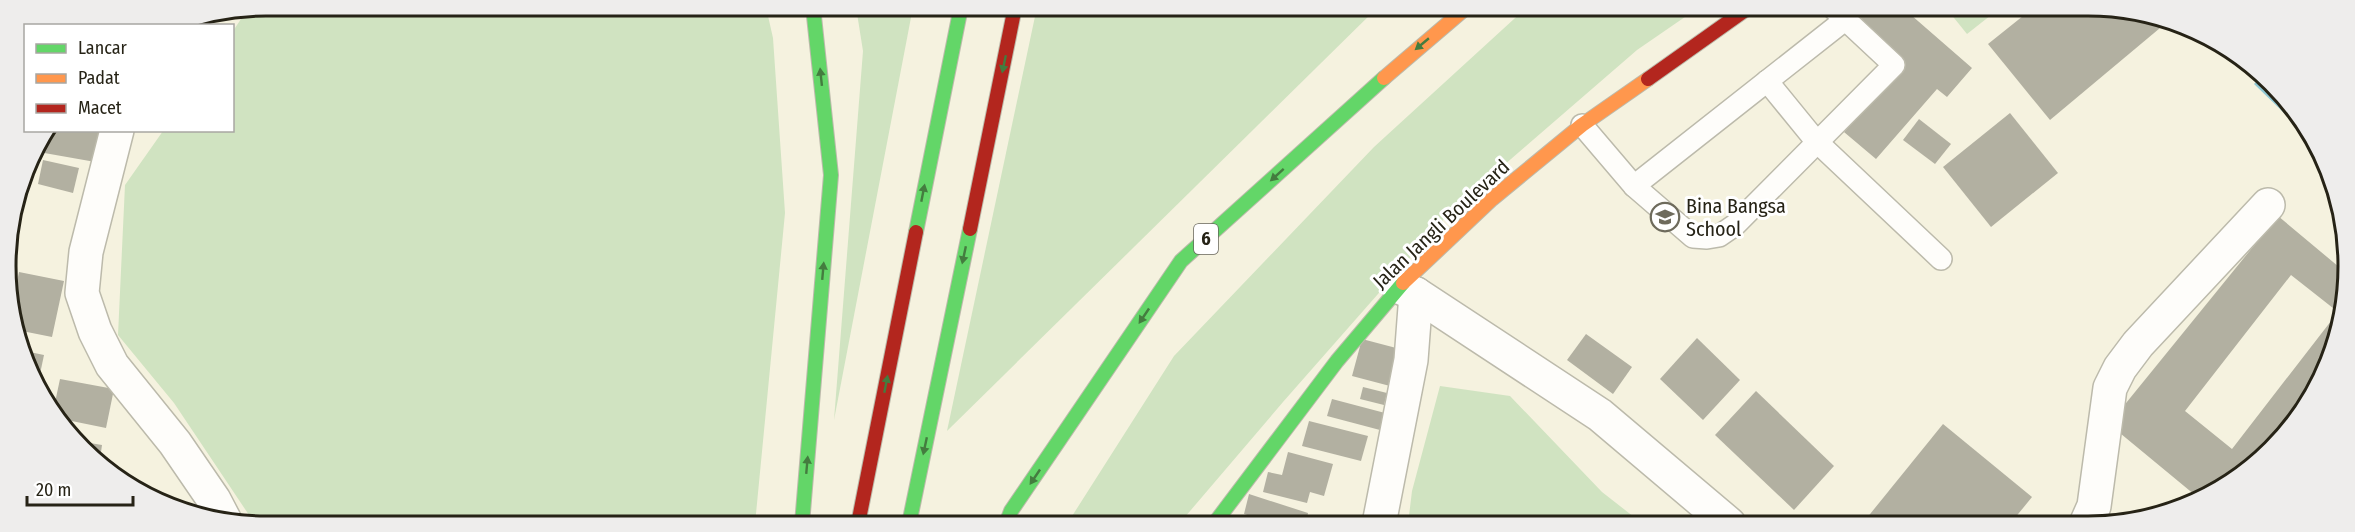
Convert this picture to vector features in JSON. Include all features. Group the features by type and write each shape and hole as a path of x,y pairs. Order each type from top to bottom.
{"main road":[{"path":"803,516 831,175 814,16"},
{"path":"860,516 959,16"},
{"path":"911,516 1013,16"},
{"name":"6","path":"1009,516 1181,261 1420,45 1457,16"},
{"name":"Jalan Jangli Boulevard","path":"1220,516 1336,361 1407,290 1492,199 1582,125 1737,16"}],"street":[{"path":"116,132 86,252 82,293 95,331 112,365 175,443 220,511"},
{"path":"2090,516 2094,506 2110,388 2120,368 2138,344 2268,205"},
{"path":"1381,516 1412,360 1407,290"},
{"path":"1407,290 1600,415 1720,516"}],"lane":[{"path":"1634,186 1767,81 1837,16"},
{"path":"1582,125 1634,186 1693,237 1719,236 1735,225 1894,65 1841,16"},
{"path":"1767,81 1816,141 1941,259"}],"green space":[{"path":"266,16 768,16 773,38 785,213 756,516 249,515 174,403 118,335 125,185 162,132 234,132 234,30 242,18"},
{"path":"857,16 911,16 834,420 863,51"},
{"path":"1035,16 1369,16 947,431"},
{"path":"1517,16 1686,16 1637,50 1451,211 1186,516 1072,516 1174,356 1374,147"},
{"path":"1952,16 1990,16 1967,34"},
{"path":"1440,386 1510,396 1602,492 1633,516 1409,516 1412,491"}],"water":[{"path":"2257,81 2277,101 2291,119 2254,84"}],"building":[{"path":"1853,16 1912,16 1972,68 1947,97 1937,89 1876,159 1844,132 1904,61"},
{"path":"2023,16 2105,17 2138,21 2161,27 2050,120 1988,44"},
{"path":"2010,113 2058,173 1991,227 1943,167"},
{"path":"1919,119 1951,144 1935,164 1903,140"},
{"path":"56,132 108,132 101,163 44,153"},
{"path":"43,160 79,168 73,193 38,184"},
{"path":"2278,216 2338,266 2335,309 2291,275 2185,411 2232,449 2333,318 2330,331 2313,376 2277,431 2241,464 2193,493 2109,424"},
{"path":"19,272 64,281 52,337 25,332 17,282"},
{"path":"1586,334 1632,367 1613,394 1567,360"},
{"path":"1697,338 1740,380 1703,420 1660,379"},
{"path":"1362,339 1400,349 1390,386 1352,376"},
{"path":"32,353 44,355 40,372"},
{"path":"60,379 114,389 106,428 70,421 56,400"},
{"path":"1363,387 1387,393 1384,405 1360,399"},
{"path":"1756,391 1834,466 1794,510 1715,435"},
{"path":"1332,399 1385,413 1380,430 1327,416"},
{"path":"1309,421 1368,436 1361,461 1302,446"},
{"path":"1943,424 2032,497 2017,516 1868,516"},
{"path":"91,443 102,445 101,454"},
{"path":"1288,452 1333,464 1324,496 1310,492 1307,503 1263,492 1268,472 1282,475"},
{"path":"1249,494 1308,513 1307,516 1244,514"}],"traffic: fast":[{"path":"803,516 831,175 814,16"},
{"path":"916,232 959,16"},
{"path":"1009,516 1181,261 1384,78"},
{"path":"911,516 970,229"},
{"path":"1220,516 1337,361 1403,283"}],"traffic: slow":[{"path":"1384,78 1456,16"},
{"path":"1403,283 1492,199 1582,125 1648,79"}],"traffic: jam":[{"path":"970,229 1013,16"},
{"path":"1648,79 1737,16"},
{"path":"860,516 916,232"}],"place":[{"name":"Bina Bangsa School","path":"1665,217"}]}
